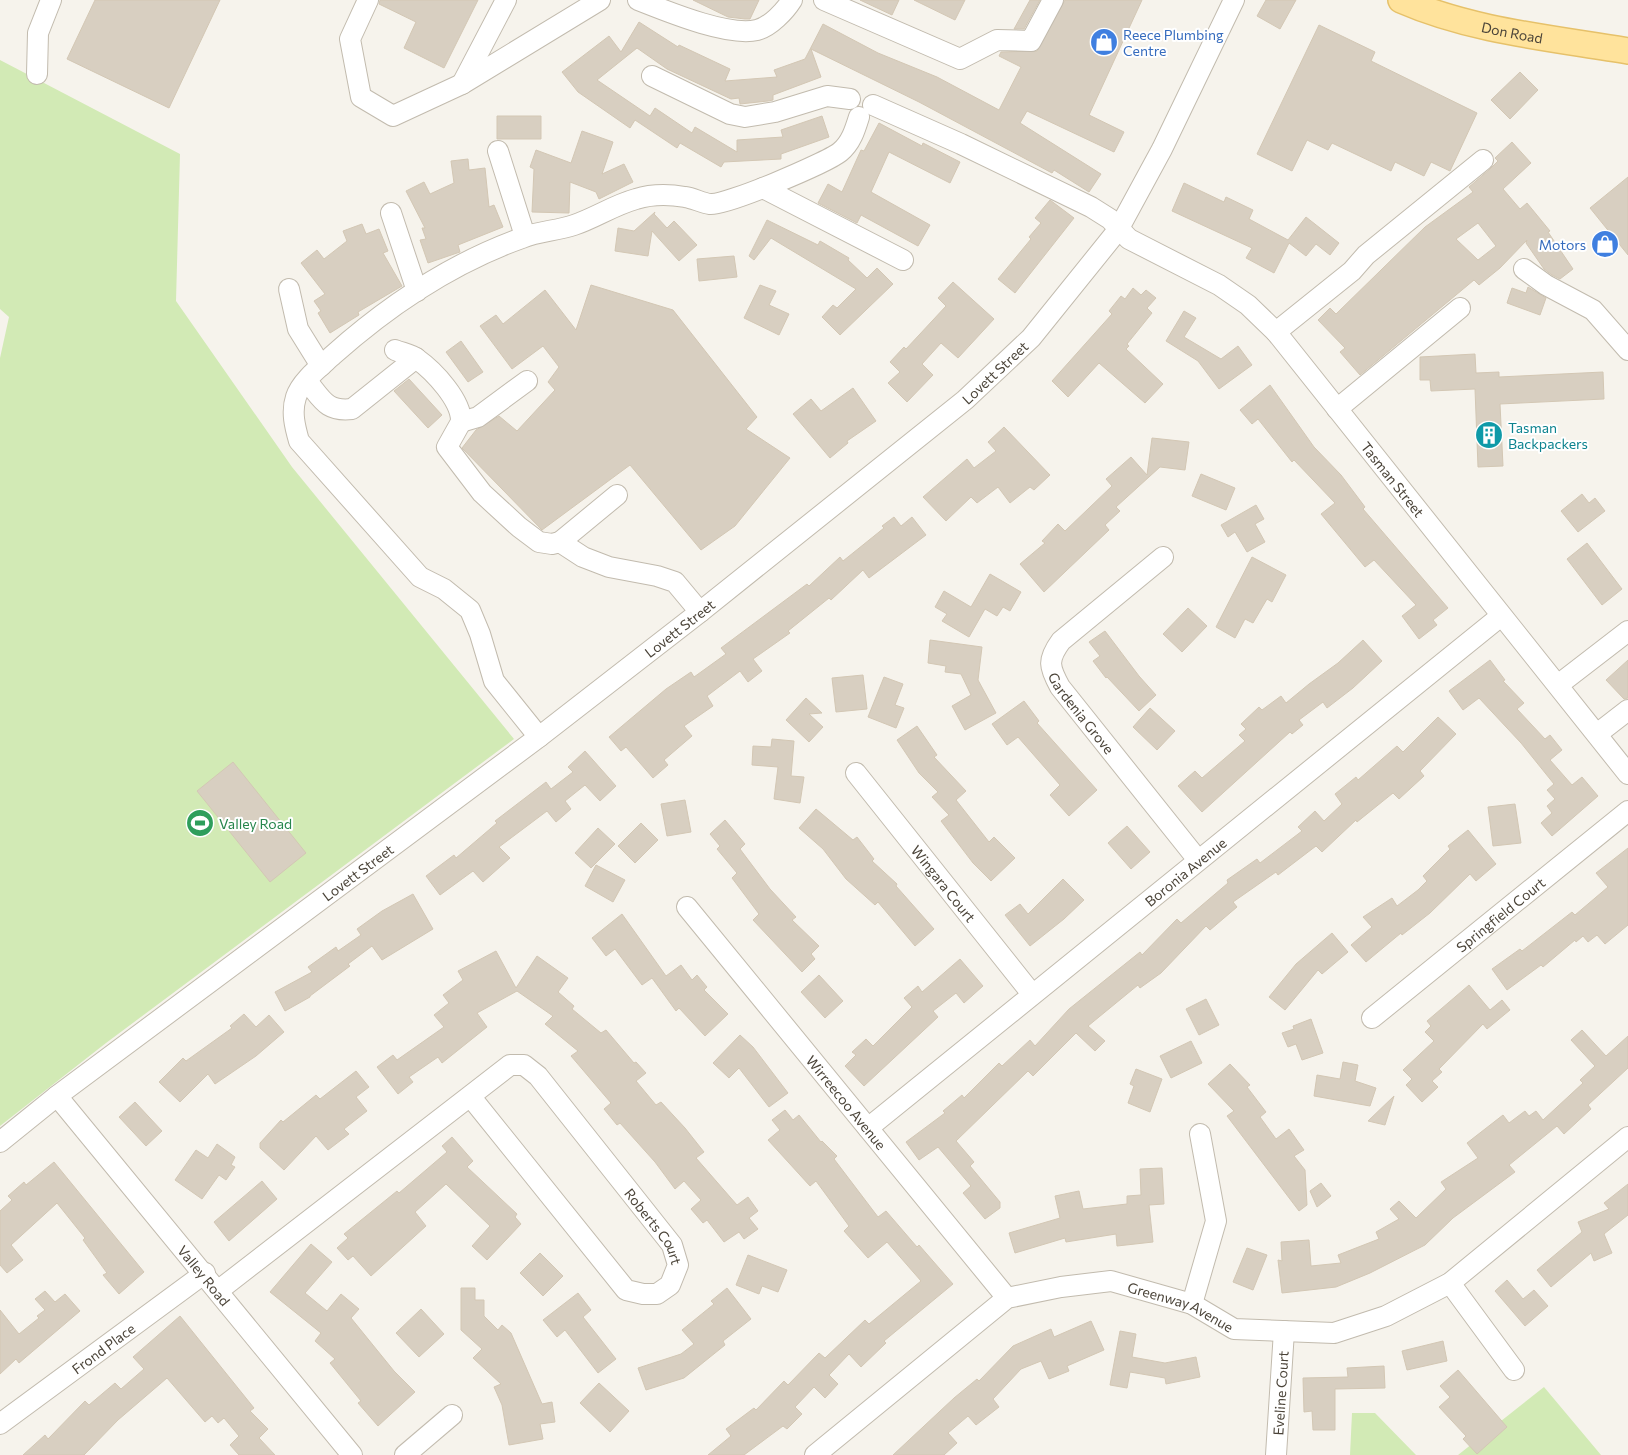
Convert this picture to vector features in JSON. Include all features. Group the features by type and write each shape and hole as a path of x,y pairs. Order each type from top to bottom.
{"main road":[{"name":"Don Road","path":"1401,0 1430,13 1474,26 1628,51"}],"street":[{"path":"37,74 38,33 51,0"},
{"path":"368,0 350,39 361,97 393,116 462,84 600,0"},
{"path":"462,84 506,0"},
{"path":"638,0 727,30 758,30 779,16 792,0"},
{"path":"824,0 960,59 997,40 1031,41 1053,0"},
{"name":"Lovett Street","path":"0,1142 57,1096 539,737 700,612 965,400 1031,338 1118,230 1162,149 1234,0"},
{"path":"652,76 730,114 746,117 775,112 828,96 850,99 849,106 852,113 866,111"},
{"path":"539,737 494,681 480,634 470,610 444,589 420,577 299,441 293,419 296,396 314,374 362,329 417,291 473,258 525,236 568,227 616,206 656,194 685,197 712,205 763,188 789,178 840,152 850,142 866,111"},
{"name":"Tasman Street","path":"866,111 1091,207 1110,219 1118,230 1129,239 1219,285 1248,305 1276,332 1628,774"},
{"path":"498,151 525,236"},
{"path":"1276,332 1352,271 1366,255 1483,160"},
{"path":"763,188 902,260"},
{"path":"391,213 417,291"},
{"path":"1524,269 1546,285 1593,310 1628,350"},
{"path":"289,289 298,329 314,374 329,408 340,410 352,409 416,358"},
{"path":"1336,409 1460,308"},
{"path":"395,350 416,358 458,404 461,422 447,447 482,493 519,527 539,542 552,544 560,542 617,495"},
{"path":"461,422 478,417 527,381"},
{"path":"560,542 583,556 609,567 657,576 675,582 700,612"},
{"name":"Gardenia Grove","path":"1163,557 1061,640 1051,654 1051,670 1060,687 1198,860"},
{"name":"Boronia Avenue","path":"868,1128 1501,616"},
{"path":"1558,685 1628,631"},
{"path":"1597,734 1628,710"},
{"name":"Wingara Court","path":"856,772 1032,994"},
{"name":"Springfield Court","path":"1372,1018 1628,811"},
{"name":"Wirreecoo Avenue","path":"687,907 1007,1298"},
{"name":"Roberts Court","path":"219,1290 510,1065 524,1065 538,1076 672,1245 678,1265 670,1284 656,1294 643,1294 626,1290 470,1096"},
{"name":"Valley Road","path":"57,1096 219,1290 352,1455"},
{"path":"1192,1304 1216,1222 1200,1134"},
{"name":"Greenway Avenue","path":"815,1455 1007,1298 1061,1286 1111,1281 1192,1304 1234,1329 1334,1332 1386,1316 1450,1283 1628,1137"},
{"name":"Frond Place","path":"0,1424 205,1273"},
{"path":"1450,1283 1514,1370"},
{"name":"Eveline Court","path":"1276,1455 1284,1331"},
{"path":"404,1455 452,1414"}],"green space":[{"path":"0,60 180,154 176,301 292,467 514,739 106,1043 0,1126 0,358 9,317 0,309"},
{"path":"1544,1387 1601,1455 1458,1455"},
{"path":"1352,1413 1375,1413 1416,1455 1350,1455"}],"building":[{"path":"95,0 220,0 169,108 67,59"},
{"path":"380,0 478,0 444,68 404,48 416,22 379,4"},
{"path":"693,0 759,0 750,19 745,19 728,17"},
{"path":"860,0 899,0 892,15"},
{"path":"914,0 965,0 955,20"},
{"path":"1030,0 1040,0 1024,29 1014,29"},
{"path":"1065,0 1142,0 1089,115 1124,132 1114,152 1027,111 1020,123 1101,174 1089,192 1054,170 1052,173 919,102 811,49 821,77 773,95 773,100 768,101 740,104 739,98 731,99 667,69 637,48 597,80 650,116 655,108 692,133 695,127 737,152 737,140 783,137 781,130 822,116 829,137 781,154 781,159 724,162 721,167 680,143 677,148 635,120 630,128 578,92 562,72 609,36 621,52 639,22 678,47 679,45 730,69 725,81 777,77 774,70 805,59 823,24 878,53 937,77 999,110 1021,67 999,56 1001,52 1037,51"},
{"path":"1266,0 1296,0 1280,29 1257,16"},
{"path":"1319,25 1375,52 1371,61 1477,113 1450,171 1431,162 1424,176 1395,162 1391,171 1332,143 1328,150 1307,140 1292,171 1257,154"},
{"path":"1520,72 1538,90 1510,119 1491,100"},
{"path":"497,116 541,116 541,139 497,139"},
{"path":"879,123 922,146 923,143 960,162 950,183 889,152 871,192 930,225 918,246 861,215 857,223 818,203 828,184 842,192 861,150 864,151"},
{"path":"582,131 613,142 602,174 624,164 633,182 599,199 596,192 570,182 569,213 532,212 534,169 530,167 536,150 571,163"},
{"path":"1512,142 1531,163 1503,189 1520,209 1527,203 1550,231 1548,232 1573,269 1560,279 1552,275 1544,269 1526,243 1527,240 1500,268 1479,285 1474,280 1360,375 1340,352 1345,348 1318,320 1330,308 1336,314 1425,227 1473,192 1469,187 1498,161 1495,158","holes":["1478,223 1496,246 1478,260 1456,239"]},
{"path":"468,159 469,170 485,168 489,207 494,205 503,227 458,245 460,252 428,263 420,240 426,239 422,228 425,228 406,191 424,182 430,194 454,183 451,161"},
{"path":"1628,177 1628,255 1590,208"},
{"path":"1184,183 1224,202 1226,197 1253,210 1249,219 1288,240 1306,217 1339,243 1330,255 1316,244 1306,256 1289,243 1274,273 1246,258 1252,248 1172,211"},
{"path":"1050,200 1074,218 1015,293 998,279 1031,239 1029,237 1041,223 1035,218"},
{"path":"655,212 654,214 667,228 674,221 697,245 679,261 652,231 648,256 615,251 618,228 634,231"},
{"path":"767,220 818,245 820,241 849,258 848,260 867,278 877,268 893,284 840,335 822,317 833,305 837,308 856,289 771,238 754,260 749,256"},
{"path":"362,224 366,234 379,229 388,251 383,253 402,286 358,312 359,315 330,333 318,313 321,311 314,301 325,294 301,263 317,250 324,259 347,241 343,231"},
{"path":"734,256 737,277 699,281 697,259"},
{"path":"953,282 994,319 958,358 941,343 922,364 933,375 907,402 888,383 900,372 890,362 904,347 906,349 946,306 938,298"},
{"path":"591,285 673,310 757,417 746,429 790,458 735,526 701,550 630,465 542,530 462,448 476,430 499,416 517,431 555,390 548,382 559,367 543,346 512,369 480,326 496,315 503,324 545,290 576,330"},
{"path":"760,285 776,291 769,305 789,314 779,335 744,318"},
{"path":"1528,287 1546,298 1540,315 1507,303 1512,288 1526,293"},
{"path":"1133,288 1141,295 1146,290 1156,298 1147,308 1152,313 1127,344 1129,346 1126,349 1163,384 1145,403 1099,363 1068,397 1052,381 1112,314 1109,311 1121,296 1125,299"},
{"path":"1184,311 1196,318 1184,337 1221,359 1238,346 1252,365 1219,389 1198,361 1166,341"},
{"path":"461,341 483,372 468,382 446,352"},
{"path":"1475,354 1476,373 1499,372 1499,377 1603,372 1604,399 1500,404 1503,466 1478,467 1475,389 1431,391 1430,380 1420,380 1420,357"},
{"path":"409,379 442,415 428,428 394,391"},
{"path":"1270,385 1314,447 1341,475 1365,507 1363,509 1448,608 1433,620 1437,625 1419,639 1402,616 1416,605 1374,560 1365,567 1321,514 1335,503 1294,460 1292,462 1258,419 1252,424 1240,410"},
{"path":"853,388 876,421 847,441 848,443 830,458 793,414 811,399 821,411"},
{"path":"1004,427 1050,475 1034,490 1030,487 1010,503 998,487 977,503 971,497 946,521 923,497 967,459 974,468 996,451 988,442"},
{"path":"1152,438 1189,442 1185,470 1160,467 1116,507 1120,511 1105,525 1109,530 1044,592 1020,564 1045,543 1042,541 1058,524 1065,531 1112,486 1106,479 1131,457 1147,475"},
{"path":"1201,474 1235,488 1226,510 1192,496"},
{"path":"1582,494 1589,503 1595,498 1605,511 1578,532 1561,511"},
{"path":"1256,505 1264,519 1255,524 1265,542 1247,552 1235,532 1228,537 1221,525"},
{"path":"894,517 901,526 912,517 926,535 869,578 863,570 831,600 829,598 788,631 790,633 753,659 762,671 748,682 740,671 707,696 713,706 684,726 692,736 664,760 668,765 653,778 626,747 621,751 609,737 666,689 691,672 694,677 726,654 721,648 807,584 809,586 840,557 843,561 884,528 882,526"},
{"path":"1587,543 1622,589 1602,605 1567,559"},
{"path":"1252,557 1286,575 1272,602 1267,599 1253,623 1245,619 1235,638 1216,627"},
{"path":"990,574 1021,592 1010,611 1003,607 997,616 985,609 969,637 942,621 947,614 935,607 944,591 971,607"},
{"path":"1188,608 1207,626 1182,652 1163,634"},
{"path":"1105,631 1156,695 1139,711 1106,678 1093,661 1100,656 1089,642"},
{"path":"930,640 982,647 978,680 996,713 965,730 952,706 971,695 961,674 945,672 946,666 928,663"},
{"path":"1363,640 1382,661 1353,688 1327,708 1323,702 1299,720 1303,725 1292,734 1290,732 1202,812 1178,786 1195,771 1202,778 1245,741 1239,735 1246,729 1241,724 1259,707 1262,710 1281,696 1286,703 1338,663"},
{"path":"1490,660 1505,680 1503,681 1524,703 1517,709 1545,739 1550,735 1562,750 1550,760 1572,785 1582,777 1598,796 1552,836 1541,823 1552,813 1547,806 1555,799 1547,790 1554,784 1521,743 1479,698 1463,710 1449,691"},
{"path":"1628,660 1628,698 1624,699 1606,680"},
{"path":"863,675 867,709 836,712 832,678"},
{"path":"884,677 903,684 895,705 904,708 896,728 868,717"},
{"path":"806,698 822,713 809,714 823,727 809,742 786,720"},
{"path":"1024,701 1039,721 1037,723 1097,790 1069,816 1050,795 1060,785 1018,737 1007,745 992,724"},
{"path":"1150,708 1175,731 1157,750 1133,727"},
{"path":"1438,717 1456,734 1420,771 1424,776 1399,799 1393,793 1357,822 1356,820 1322,852 1316,846 1278,875 1276,872 1233,902 1237,907 1210,930 1206,926 1161,973 1140,988 1138,985 1088,1026 1105,1041 1095,1051 1076,1033 1033,1076 1028,1071 956,1141 974,1162 970,1166 1000,1202 1000,1208 985,1219 963,1193 971,1186 938,1147 919,1160 906,1142 945,1113 943,1111 962,1095 964,1098 999,1063 1002,1066 1030,1040 1035,1046 1069,1009 1140,952 1142,955 1177,919 1181,923 1228,883 1227,880 1257,859 1260,863 1302,831 1298,827 1315,811 1324,821 1342,804 1335,794 1356,777 1358,780 1397,746 1403,752"},
{"path":"917,726 937,755 934,757 966,791 956,800 989,842 994,837 1015,858 991,881 973,863 941,821 949,815 932,797 938,792 919,773 897,740"},
{"path":"772,739 794,741 791,776 804,777 800,803 774,799 778,767 752,765 753,746 771,747"},
{"path":"585,751 616,786 600,801 585,785 565,801 571,809 556,822 547,811 499,847 510,858 483,882 473,871 440,895 426,876 454,855 456,858 497,823 495,821 546,782 551,789 573,772 568,767"},
{"path":"233,762 306,853 270,882 197,791"},
{"path":"685,800 691,832 667,836 661,804"},
{"path":"1515,804 1521,843 1493,846 1488,807"},
{"path":"816,809 853,840 857,837 874,859 872,861 897,884 896,886 934,929 915,946 878,902 875,905 846,879 823,849 799,828"},
{"path":"725,820 745,844 740,849 770,889 796,917 792,920 819,946 811,954 815,959 802,972 753,920 759,914 732,878 737,873 717,849 720,846 710,834"},
{"path":"641,823 658,840 635,863 618,846"},
{"path":"1127,826 1150,852 1131,869 1108,843"},
{"path":"598,828 615,844 591,868 575,853"},
{"path":"1468,830 1496,864 1476,881 1470,874 1430,913 1402,935 1401,933 1366,962 1351,945 1372,927 1363,917 1392,898 1397,906 1418,890 1427,881 1423,876 1450,849 1448,846"},
{"path":"1628,848 1628,925 1605,944 1597,935 1588,942 1583,936 1576,942 1575,940 1543,967 1541,965 1507,990 1492,969 1520,949 1522,951 1572,912 1575,915 1608,887 1596,873"},
{"path":"596,865 625,880 613,902 585,886"},
{"path":"1063,879 1084,900 1030,946 1005,915 1020,904 1028,914"},
{"path":"413,894 433,929 382,960 372,946 310,997 285,1011 275,992 312,972 308,967 336,947 338,951 361,935 357,929 382,911"},
{"path":"622,914 666,976 681,965 692,980 697,975 707,987 704,990 728,1014 705,1036 679,1008 676,1011 652,978 642,985 615,949 606,956 592,938"},
{"path":"1332,933 1348,952 1322,974 1318,970 1285,1010 1269,997 1296,964"},
{"path":"496,951 516,988 537,956 568,978 558,992 574,1006 572,1009 601,1033 606,1030 634,1063 636,1062 646,1073 636,1081 656,1105 661,1102 685,1128 704,1152 696,1158 737,1205 748,1197 758,1211 749,1218 758,1229 744,1239 739,1232 724,1242 707,1220 703,1223 691,1209 701,1200 684,1181 675,1189 655,1162 620,1123 617,1125 604,1109 611,1103 571,1056 578,1051 545,1024 553,1016 517,991 477,1013 487,1027 442,1063 438,1057 409,1077 413,1082 398,1094 377,1067 393,1055 397,1060 444,1027 434,1015 449,1003 443,995 463,980 458,971"},
{"path":"960,959 983,986 964,1003 956,993 933,1011 938,1017 864,1086 845,1066 856,1055 852,1052 866,1039 873,1046 912,1007 904,998 918,986 922,992"},
{"path":"819,975 843,1001 825,1018 801,992"},
{"path":"1469,985 1490,1010 1502,1000 1510,1010 1487,1029 1483,1024 1439,1069 1442,1072 1432,1081 1438,1087 1422,1102 1406,1085 1412,1079 1403,1070 1434,1041 1425,1032 1431,1026 1427,1021"},
{"path":"1206,999 1219,1025 1199,1035 1186,1009"},
{"path":"244,1014 256,1027 269,1015 284,1032 256,1056 215,1084 208,1074 180,1102 159,1082 183,1058 186,1061 232,1028 230,1026"},
{"path":"1311,1019 1323,1053 1302,1060 1296,1044 1288,1047 1282,1033 1294,1029 1293,1026"},
{"path":"1582,1030 1606,1056 1628,1036 1628,1068 1588,1105 1591,1109 1564,1134 1557,1126 1509,1165 1515,1172 1453,1218 1425,1245 1370,1273 1336,1287 1282,1293 1278,1260 1282,1261 1281,1242 1309,1240 1311,1266 1341,1263 1338,1255 1379,1239 1376,1232 1399,1219 1390,1209 1399,1201 1416,1218 1446,1189 1441,1182 1478,1158 1467,1143 1503,1115 1509,1123 1525,1111 1529,1116 1536,1111 1543,1120 1583,1083 1580,1080 1595,1066 1571,1040"},
{"path":"740,1035 753,1047 788,1093 769,1107 739,1068 729,1078 713,1063"},
{"path":"1191,1041 1202,1063 1171,1078 1160,1056"},
{"path":"1343,1062 1358,1065 1355,1081 1376,1088 1370,1106 1314,1096 1317,1075 1340,1079"},
{"path":"1230,1064 1250,1085 1247,1087 1266,1112 1260,1117 1276,1139 1289,1129 1304,1150 1294,1156 1305,1170 1307,1205 1299,1211 1227,1116 1234,1111 1208,1084"},
{"path":"1136,1069 1162,1079 1150,1112 1128,1103 1134,1086 1130,1084"},
{"path":"356,1071 369,1087 356,1097 367,1111 344,1129 349,1134 328,1150 316,1136 284,1170 260,1148 260,1143 281,1120 283,1122 316,1095 320,1099"},
{"path":"1394,1096 1385,1125 1368,1121"},
{"path":"135,1102 162,1131 146,1146 119,1117"},
{"path":"785,1110 793,1120 799,1115 821,1142 837,1156 834,1159 878,1217 886,1211 917,1247 919,1245 953,1284 884,1341 886,1343 861,1367 849,1354 829,1375 838,1384 825,1398 814,1387 795,1407 802,1414 787,1429 783,1426 744,1455 708,1455 731,1436 726,1429 754,1408 756,1410 784,1381 788,1385 819,1353 825,1358 865,1320 869,1324 921,1281 887,1242 868,1258 844,1231 849,1226 816,1181 810,1186 768,1140 780,1130 772,1120"},
{"path":"452,1137 473,1161 467,1167 517,1214 515,1217 521,1224 487,1260 472,1246 490,1226 446,1184 415,1212 426,1226 371,1276 353,1256 348,1260 337,1248 348,1238 344,1234 397,1191 399,1193 447,1152 442,1146"},
{"path":"217,1144 235,1157 231,1165 235,1167 226,1180 219,1175 202,1199 175,1180 196,1150 208,1158"},
{"path":"54,1162 144,1272 119,1294 103,1275 107,1273 83,1240 85,1238 57,1203 11,1245 23,1260 7,1273 0,1265 0,1211 12,1200 8,1196 24,1182 26,1185"},
{"path":"1162,1168 1164,1204 1149,1205 1153,1242 1117,1246 1116,1234 1066,1242 1065,1238 1015,1253 1009,1233 1060,1218 1055,1196 1079,1191 1083,1209 1127,1204 1127,1196 1141,1195 1140,1169"},
{"path":"262,1181 277,1199 229,1241 214,1222"},
{"path":"1321,1183 1331,1196 1317,1207 1310,1191"},
{"path":"1628,1184 1628,1215 1604,1234 1612,1253 1594,1261 1591,1253 1551,1287 1537,1270 1582,1232 1578,1222 1609,1209 1604,1203"},
{"path":"311,1244 332,1262 305,1293 327,1311 341,1294 359,1309 351,1318 394,1371 415,1392 378,1426 358,1403 361,1401 330,1363 335,1359 315,1341 321,1333 270,1292"},
{"path":"1247,1248 1267,1255 1253,1290 1233,1282"},
{"path":"540,1253 563,1276 543,1296 520,1273"},
{"path":"748,1255 787,1270 778,1292 762,1286 759,1294 736,1285"},
{"path":"1507,1280 1523,1299 1534,1290 1548,1306 1525,1326 1495,1291"},
{"path":"461,1288 475,1288 475,1300 484,1300 484,1316 498,1330 502,1325 511,1333 542,1404 552,1402 555,1422 540,1424 543,1439 509,1445 502,1405 494,1387 501,1384 473,1358 482,1349 461,1330"},
{"path":"727,1288 751,1319 723,1341 725,1345 684,1378 646,1390 638,1368 681,1354 694,1344 682,1330 714,1304 711,1301"},
{"path":"45,1291 55,1302 65,1294 80,1311 19,1363 16,1359 0,1374 0,1310 19,1334 39,1318 37,1316 45,1310 35,1299"},
{"path":"578,1293 591,1310 583,1317 616,1359 598,1373 565,1330 557,1337 543,1320"},
{"path":"421,1309 444,1334 419,1357 396,1333"},
{"path":"180,1316 254,1408 250,1411 268,1429 259,1438 275,1455 239,1455 230,1445 239,1436 224,1418 218,1423 212,1416 205,1422 167,1378 118,1420 84,1455 23,1455 45,1435 48,1439 85,1401 89,1405 115,1383 121,1389 144,1369 133,1357"},
{"path":"1091,1321 1104,1350 1067,1366 1069,1371 1049,1379 1041,1361 1021,1369 993,1399 999,1407 976,1425 968,1416 948,1433 957,1443 944,1455 893,1455 954,1398 977,1379 979,1381 1013,1346 1051,1329 1054,1337"},
{"path":"1120,1331 1136,1334 1132,1357 1165,1363 1196,1357 1200,1377 1166,1384 1165,1378 1130,1372 1127,1388 1110,1385"},
{"path":"1443,1341 1447,1361 1407,1370 1402,1351"},
{"path":"1384,1366 1385,1388 1335,1389 1335,1430 1313,1430 1312,1411 1304,1412 1303,1378 1348,1377 1347,1368"},
{"path":"1458,1370 1507,1427 1477,1454 1463,1439 1466,1436 1439,1407 1450,1397 1440,1386"},
{"path":"599,1383 629,1411 610,1432 580,1403"}],"place":[{"name":"Reece Plumbing Centre","path":"1104,42"},
{"name":"Motors","path":"1605,244"},
{"name":"Tasman Backpackers","path":"1489,435"},
{"name":"Valley Road","path":"200,823"}]}
